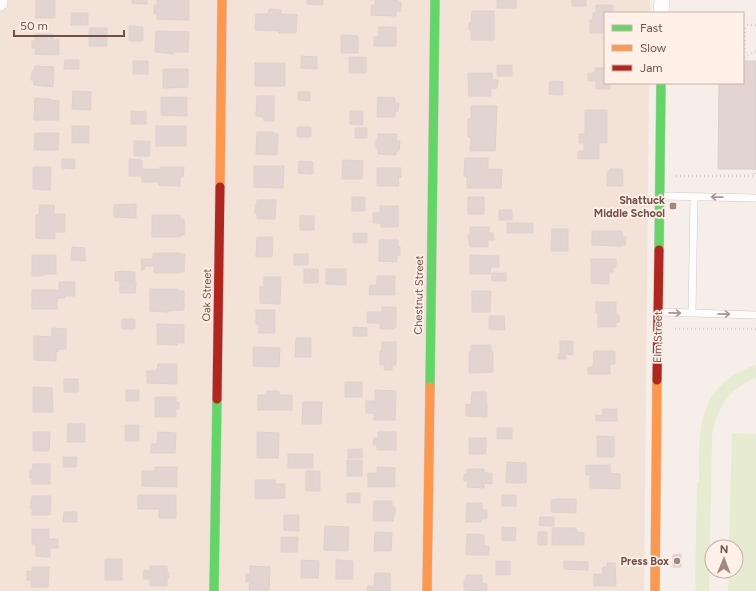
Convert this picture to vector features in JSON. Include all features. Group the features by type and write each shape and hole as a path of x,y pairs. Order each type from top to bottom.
{"street":[{"name":"Oak Street","path":"214,591 222,0"},
{"name":"Chestnut Street","path":"427,591 435,0"},
{"path":"661,12 662,0"},
{"name":"Elm Street","path":"655,591 661,84"}],"lane":[{"path":"660,196 756,198"},
{"path":"692,313 694,197"},
{"path":"658,312 756,314"}],"path":[{"path":"756,25 744,25 744,59 756,51"},
{"path":"676,176 755,176 754,169"},
{"path":"674,329 756,329"}],"shaded area":[{"path":"0,0 650,0 650,12 604,12 604,84 649,84 644,591 0,591"}],"green space":[{"path":"756,365 756,378 739,387 731,394 720,409 716,418 712,437 710,539 704,539 704,579 709,579 709,591 695,591 697,483 699,482 699,445 701,427 705,412 712,397 722,384 736,374"},
{"path":"732,433 756,434 756,591 728,591 729,579 744,579 744,539 729,539"}],"building":[{"path":"36,0 55,0 55,18 36,18"},
{"path":"132,0 147,0 147,4 132,3"},
{"path":"157,0 189,0 189,20 157,19 157,14 154,14 154,5 157,5"},
{"path":"307,0 323,0 323,5 307,4"},
{"path":"375,0 398,0 398,2 401,2 401,11 396,11 396,16 371,15 371,5 375,5"},
{"path":"497,0 516,0 516,8 497,8"},
{"path":"572,0 586,0 586,6 572,6"},
{"path":"596,5 613,5 613,12 604,12 604,33 590,33 590,20 593,20 593,13 596,13"},
{"path":"269,9 281,10 281,14 297,15 296,33 279,33 279,31 255,30 256,14 268,14"},
{"path":"472,11 494,11 494,40 471,40 469,23 471,23"},
{"path":"71,13 88,13 88,25 71,25"},
{"path":"129,26 143,27 143,41 129,41"},
{"path":"379,27 396,27 396,46 374,46 374,37 379,37"},
{"path":"89,28 107,28 107,46 89,46"},
{"path":"156,31 189,32 188,52 174,52 174,54 155,52"},
{"path":"35,34 53,34 53,40 59,40 59,55 35,54 36,48 32,48 32,41 35,41"},
{"path":"341,35 358,36 358,53 341,53"},
{"path":"301,56 317,57 317,69 301,68"},
{"path":"349,57 366,57 366,73 349,73"},
{"path":"65,60 79,60 79,69 64,69"},
{"path":"133,61 148,61 148,74 133,74"},
{"path":"744,61 756,61 756,169 718,169 719,84 744,84"},
{"path":"255,63 285,63 285,86 255,86"},
{"path":"497,65 512,65 512,76 497,76"},
{"path":"35,66 54,67 53,87 34,85 34,80 31,80 32,71 34,71"},
{"path":"595,68 604,68 604,84 610,84 610,89 596,89 596,81 588,81 588,73 595,73"},
{"path":"163,69 188,69 188,87 163,88"},
{"path":"468,73 492,73 492,80 498,80 497,88 491,88 491,96 469,96"},
{"path":"550,81 563,82 563,95 549,94"},
{"path":"73,91 91,92 91,110 72,109"},
{"path":"298,92 310,92 310,101 298,100"},
{"path":"257,96 274,96 274,121 264,121 264,117 256,116"},
{"path":"161,97 187,97 187,116 161,115"},
{"path":"378,97 395,98 395,103 399,103 398,111 395,112 395,117 377,117"},
{"path":"35,98 59,101 59,120 34,120"},
{"path":"471,106 497,106 495,151 470,151 471,137 468,137 468,119 471,119"},
{"path":"585,110 607,110 607,143 599,143 599,159 578,159 578,151 584,151 584,143 579,143 579,134 585,134"},
{"path":"131,111 146,112 146,124 131,124"},
{"path":"350,111 363,111 363,125 350,124"},
{"path":"72,126 89,126 89,143 72,143"},
{"path":"156,126 186,126 186,146 156,146"},
{"path":"297,127 311,127 311,137 297,137"},
{"path":"355,128 367,128 367,138 355,138"},
{"path":"257,132 274,132 274,134 278,134 277,155 256,154"},
{"path":"35,133 59,133 58,150 34,150"},
{"path":"378,134 397,134 396,141 400,141 399,151 396,151 396,155 378,154 376,140 378,140"},
{"path":"134,141 150,141 149,156 134,156"},
{"path":"465,158 488,158 488,169 502,169 501,188 467,188 467,176 464,176"},
{"path":"62,159 75,159 75,169 62,168"},
{"path":"129,159 142,160 142,169 184,167 183,177 180,177 180,186 159,185 159,182 142,182 142,176 129,176"},
{"path":"343,160 363,161 362,179 342,179"},
{"path":"299,161 313,162 313,174 298,173"},
{"path":"254,166 284,166 283,188 254,187"},
{"path":"33,167 51,167 50,190 33,189"},
{"path":"377,168 401,168 401,177 398,177 399,186 377,186"},
{"path":"610,169 622,169 623,186 607,186 607,172 610,171"},
{"path":"352,197 365,197 365,211 352,211"},
{"path":"468,197 484,197 484,214 468,214"},
{"path":"257,200 276,200 275,219 257,219 255,205 257,205"},
{"path":"136,204 136,218 114,217 114,205"},
{"path":"39,205 54,205 54,214 65,214 65,232 55,232 55,239 36,238 36,215 39,215"},
{"path":"380,206 398,206 398,227 381,227 381,223 373,223 373,213 380,213"},
{"path":"499,210 512,210 512,220 499,220"},
{"path":"152,215 180,215 180,219 184,219 185,235 180,235 180,237 152,237"},
{"path":"300,216 314,216 314,230 300,230"},
{"path":"507,223 533,223 533,233 507,233"},
{"path":"470,227 489,227 489,233 493,233 494,240 488,240 488,247 470,247 468,235 470,235"},
{"path":"552,229 568,229 568,251 551,251"},
{"path":"592,231 622,231 622,237 626,237 625,245 592,245"},
{"path":"353,233 367,233 367,243 353,243"},
{"path":"257,237 273,237 272,257 256,257"},
{"path":"379,240 398,240 400,255 397,255 397,262 379,261"},
{"path":"72,247 85,248 85,261 71,260"},
{"path":"153,253 185,254 184,272 154,273 154,266 145,266 145,269 142,270 141,259 153,259"},
{"path":"294,254 308,254 308,265 294,265"},
{"path":"32,255 56,255 56,274 32,276"},
{"path":"470,255 499,256 499,267 491,267 490,274 470,274"},
{"path":"591,259 616,259 616,267 613,267 613,272 609,272 609,284 591,283"},
{"path":"304,269 318,269 318,283 304,283"},
{"path":"326,269 346,269 346,285 326,284"},
{"path":"115,272 135,272 135,281 115,281"},
{"path":"492,273 506,273 506,281 492,281"},
{"path":"377,276 395,276 395,295 369,295 370,285 377,285"},
{"path":"264,277 281,277 280,304 260,303 260,287 264,287"},
{"path":"120,281 136,282 135,293 120,293"},
{"path":"59,282 75,282 75,296 57,298 57,309 32,309 32,290 59,290"},
{"path":"150,289 178,289 178,291 184,291 184,310 168,312 150,311"},
{"path":"472,291 491,291 490,312 472,312"},
{"path":"596,302 616,302 616,315 619,315 619,322 616,322 616,327 598,327"},
{"path":"382,307 396,307 396,327 394,327 394,329 380,329 380,323 367,323 367,312 382,312"},
{"path":"256,310 275,310 275,333 259,333 259,324 256,324"},
{"path":"489,316 504,316 505,330 489,329"},
{"path":"122,319 135,319 135,329 122,329"},
{"path":"157,324 184,325 184,343 177,343 177,345 157,344"},
{"path":"353,327 367,328 367,336 353,336"},
{"path":"52,328 66,329 66,349 59,349 58,352 56,352 56,361 34,360 34,336 52,337"},
{"path":"296,338 311,338 311,357 295,357"},
{"path":"560,341 573,341 573,355 566,354 566,359 558,359 558,354 560,354"},
{"path":"382,342 396,342 396,365 392,365 392,370 384,370 385,365 380,365 380,351 382,351"},
{"path":"471,345 491,345 491,352 493,352 493,372 469,373 469,352 471,352"},
{"path":"253,347 280,348 279,367 253,366"},
{"path":"594,351 615,351 615,364 610,364 610,374 588,374 588,367 593,367"},
{"path":"158,364 177,364 177,384 147,383 147,371 157,371"},
{"path":"64,379 78,379 78,392 64,392"},
{"path":"345,382 362,382 362,397 345,397"},
{"path":"33,387 52,388 53,412 33,412"},
{"path":"126,390 139,390 139,401 126,401"},
{"path":"375,390 396,391 395,420 374,420 374,413 366,413 366,401 375,401"},
{"path":"267,391 279,391 279,395 292,395 292,410 258,410 258,395 267,395"},
{"path":"472,392 486,392 487,417 466,416 466,404 471,405"},
{"path":"155,397 176,397 176,402 179,402 179,409 176,409 176,417 155,417"},
{"path":"303,402 322,402 321,424 302,424"},
{"path":"602,409 617,409 617,421 596,421 596,415 603,416"},
{"path":"68,424 85,424 85,442 67,442"},
{"path":"125,425 139,425 139,441 125,441"},
{"path":"497,428 512,428 512,439 497,439"},
{"path":"33,432 50,432 49,451 33,451"},
{"path":"158,432 176,433 175,453 151,453 151,444 157,444"},
{"path":"257,432 279,433 278,458 257,458"},
{"path":"378,432 396,432 396,450 377,450 377,445 373,445 374,438 378,438"},
{"path":"597,436 614,437 614,457 597,457"},
{"path":"469,438 486,438 486,454 469,454"},
{"path":"348,449 362,449 362,458 348,458"},
{"path":"288,454 313,454 313,468 288,468"},
{"path":"63,457 77,457 76,467 63,467"},
{"path":"347,460 362,460 362,476 347,476"},
{"path":"507,462 526,463 526,483 506,483"},
{"path":"33,464 50,464 50,484 32,484 30,470 32,470"},
{"path":"586,465 610,465 610,473 620,474 620,489 590,488 590,475 586,475"},
{"path":"155,467 177,467 177,487 142,486 142,471 155,471"},
{"path":"377,467 395,468 395,487 368,487 368,473 377,473"},
{"path":"467,469 484,469 484,473 492,473 492,484 484,483 484,488 467,487 468,481 464,481 464,474 467,474"},
{"path":"306,471 320,471 320,491 306,491"},
{"path":"255,480 275,480 275,484 285,484 285,498 255,499"},
{"path":"347,493 360,493 360,503 347,503"},
{"path":"138,495 176,495 176,518 159,518 159,509 138,509"},
{"path":"502,495 516,495 516,506 502,506"},
{"path":"32,496 51,496 50,515 32,515 32,508 30,508"},
{"path":"576,499 576,513 551,512 551,500"},
{"path":"374,501 392,501 392,507 395,507 393,521 373,521"},
{"path":"467,503 482,503 482,510 487,510 487,519 481,519 481,522 466,522"},
{"path":"64,512 77,512 77,522 63,522"},
{"path":"284,515 299,515 299,531 284,530"},
{"path":"540,517 554,517 554,526 539,525"},
{"path":"325,526 349,527 348,551 324,550"},
{"path":"502,527 516,528 515,541 502,540"},
{"path":"552,528 576,528 576,532 584,533 584,545 552,545"},
{"path":"32,529 49,529 49,539 58,539 58,548 50,548 50,557 36,556 36,544 32,544"},
{"path":"375,532 392,533 391,551 374,551"},
{"path":"538,532 547,532 547,545 538,545"},
{"path":"467,534 484,535 484,546 489,546 489,555 466,555"},
{"path":"281,537 298,537 297,552 281,552"},
{"name":"Press Box","path":"681,554 681,567 673,567 673,555"},
{"path":"105,559 122,559 122,580 105,580"},
{"path":"301,560 319,561 318,578 301,578"},
{"path":"336,560 353,561 353,579 336,579"},
{"path":"496,561 510,561 510,575 496,575"},
{"path":"564,561 588,562 588,570 564,569"},
{"path":"607,563 615,563 616,586 594,586 594,574 602,575 603,567 607,567"},
{"path":"150,566 167,566 169,578 167,578 167,586 150,586 150,579 143,579 144,570 150,571"},
{"path":"250,566 270,567 269,590 249,590 250,582 246,582 246,574 250,574"},
{"path":"32,567 49,567 48,587 31,587 31,580 27,580 27,571 32,572"},
{"path":"375,573 390,573 390,591 367,591 367,586 374,586"},
{"path":"466,575 482,575 482,583 487,584 487,590 466,591 466,589 464,589 464,581 466,581"}],"traffic: fast":[{"path":"430,387 435,0"},
{"path":"659,250 661,84"},
{"path":"214,591 217,399"}],"traffic: slow":[{"path":"220,187 222,0"},
{"path":"655,591 657,380"},
{"path":"427,591 430,387"}],"traffic: jam":[{"path":"217,399 220,187"},
{"path":"657,380 659,250"}],"place":[{"name":"Shattuck Middle School","path":"673,206"},
{"name":"Press Box","path":"677,561"}]}
